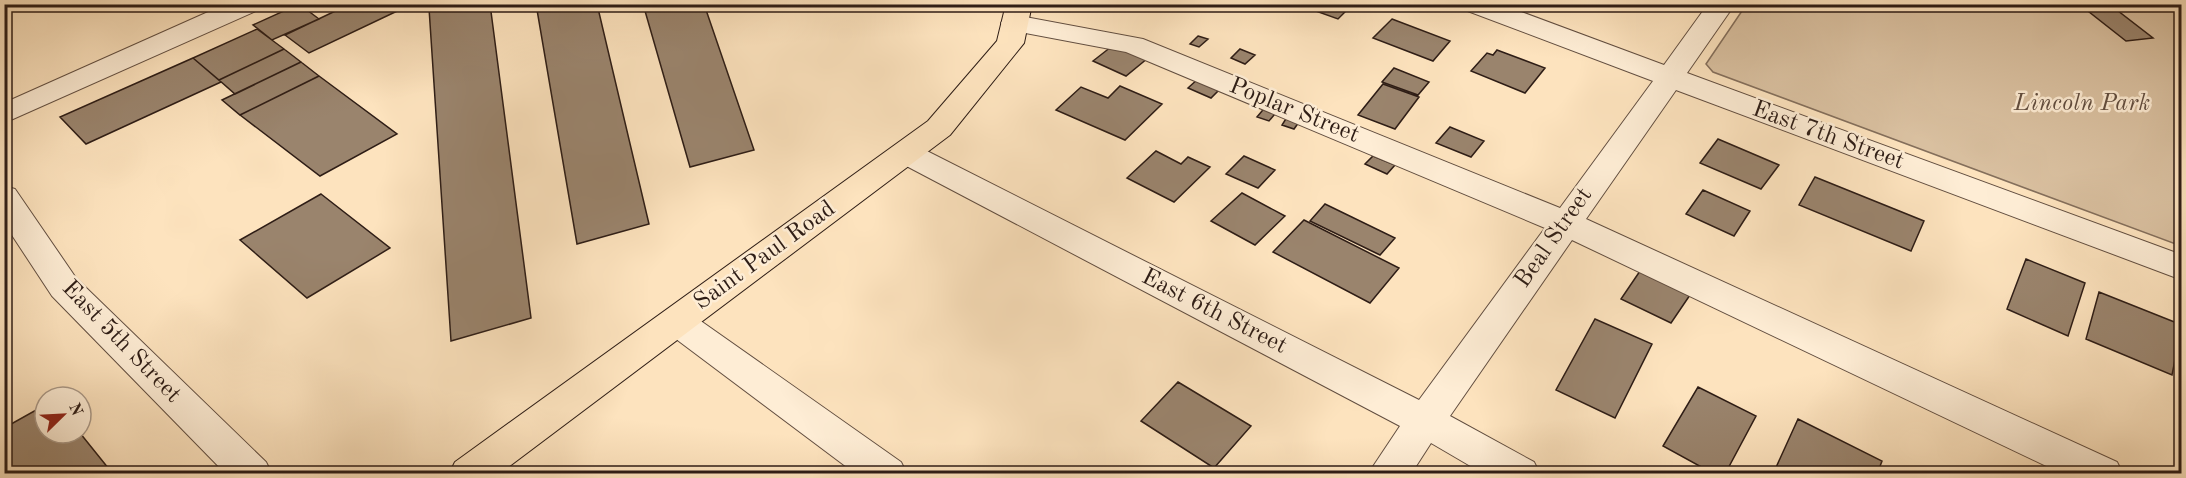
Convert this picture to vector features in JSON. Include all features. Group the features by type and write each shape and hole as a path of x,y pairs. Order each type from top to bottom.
{"main road":[{"name":"Saint Paul Road","path":"469,474 939,128 1010,43 1017,14"}],"street":[{"path":"4,114 249,4"},
{"name":"East 7th Street","path":"1474,4 2181,268"},
{"name":"Beal Street","path":"1388,474 1722,4"},
{"name":"Poplar Street","path":"1017,14 1133,45 1565,223 2103,474"},
{"name":"East 6th Street","path":"906,153 1425,421 1520,474"},
{"name":"East 5th Street","path":"4,198 64,287 252,474"},
{"path":"676,321 887,474"}],"green space":[{"name":"Lincoln Park","path":"1746,5 2181,5 2181,246 1713,72 1706,64"}],"building":[{"path":"299,4 319,19 272,40 253,25"},
{"path":"350,4 412,4 309,53 285,35"},
{"path":"445,4 490,4 531,318 451,341 429,8"},
{"path":"536,4 597,4 649,224 577,244"},
{"path":"643,4 704,4 754,150 690,167"},
{"path":"1315,4 1353,4 1338,19 1310,9"},
{"path":"2079,4 2109,4 2153,38 2126,41"},
{"path":"1392,19 1450,41 1433,61 1373,38"},
{"path":"257,29 284,49 219,80 193,58"},
{"path":"1198,36 1208,39 1199,47 1190,44"},
{"path":"1116,43 1148,58 1126,76 1093,61"},
{"path":"284,49 301,62 235,94 219,80"},
{"path":"1240,49 1255,55 1245,64 1231,58"},
{"path":"1497,50 1545,68 1525,93 1471,71 1487,53 1493,55"},
{"path":"193,58 221,82 86,144 60,117"},
{"path":"301,62 319,76 240,115 222,100"},
{"path":"1394,68 1429,82 1418,95 1382,82"},
{"path":"319,76 397,134 320,176 240,115"},
{"path":"1200,77 1223,86 1211,98 1188,88"},
{"path":"1383,84 1419,97 1395,129 1358,115"},
{"path":"1120,86 1162,104 1125,140 1056,110 1081,87 1108,98"},
{"path":"1267,105 1279,109 1269,121 1257,117"},
{"path":"1287,117 1299,122 1294,129 1282,125"},
{"path":"1450,127 1484,141 1471,157 1436,143"},
{"path":"1718,139 1779,165 1761,189 1700,163"},
{"path":"1156,151 1181,164 1188,157 1210,167 1174,202 1127,178"},
{"path":"1244,156 1275,170 1258,188 1226,174"},
{"path":"1373,156 1395,165 1387,174 1365,164"},
{"path":"1815,177 1924,221 1911,251 1799,205"},
{"path":"1703,190 1750,211 1734,236 1686,214"},
{"path":"1242,193 1285,216 1255,245 1211,221"},
{"path":"321,194 390,248 307,298 240,240"},
{"path":"1325,204 1395,238 1380,255 1310,221"},
{"path":"1304,220 1399,268 1370,303 1273,252"},
{"path":"2026,259 2085,283 2068,336 2007,309"},
{"path":"1640,271 1690,295 1671,323 1621,299"},
{"path":"2099,292 2182,325 2172,375 2086,339"},
{"path":"1595,319 1652,344 1615,418 1556,390"},
{"path":"1178,382 1251,426 1214,468 1141,421"},
{"path":"1698,387 1756,416 1725,474 1714,474 1663,446"},
{"path":"33,412 33,445 90,445 113,474 4,474 4,428"},
{"path":"1798,419 1882,461 1877,474 1773,474"}]}
